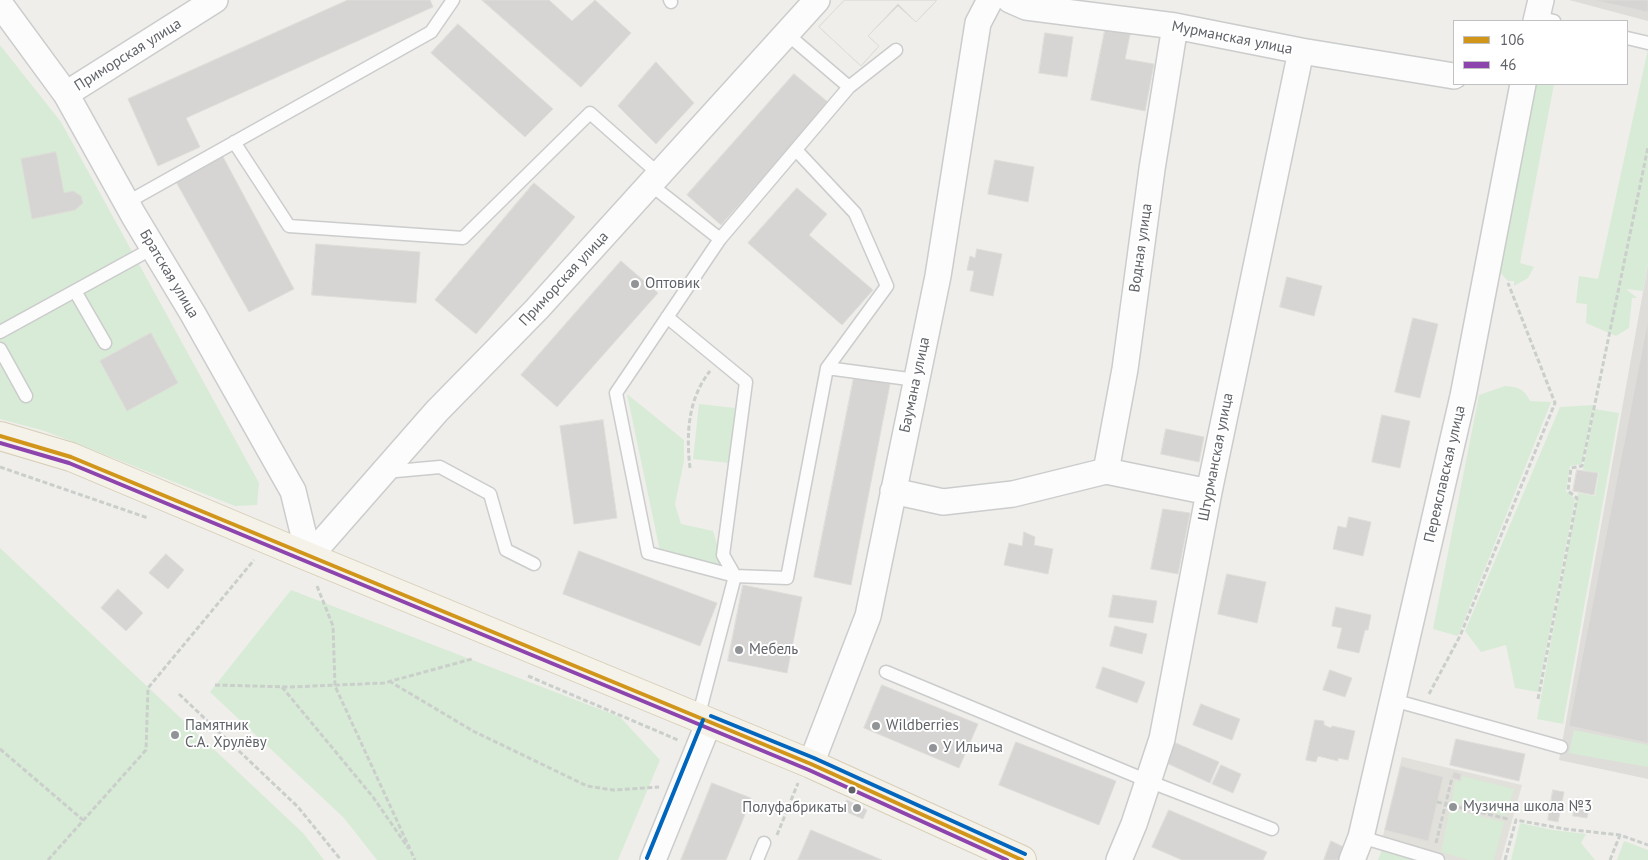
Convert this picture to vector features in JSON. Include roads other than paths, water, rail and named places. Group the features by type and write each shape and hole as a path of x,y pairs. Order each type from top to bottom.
{"main road":[{"path":"0,436 71,456 309,557 704,720 805,770 1022,860"}],"street":[{"name":"Приморская улица","path":"66,94 215,0"},
{"name":"Приморская улица","path":"309,557 437,410 537,309 656,180 817,0"},
{"name":"Баумана улица","path":"805,770 868,616 938,276 978,23 990,0"},
{"name":"Мурманская улица","path":"1010,0 1026,7 1175,26 1301,51 1453,76"},
{"name":"Братская улица","path":"0,4 66,94 126,203 193,314 293,491 309,557"},
{"name":"Водная улица","path":"1106,471 1125,369 1152,169 1175,26"},
{"name":"Штурманская улица","path":"1118,860 1134,824 1162,739 1209,492 1301,51"},
{"name":"Переяславская улица","path":"1352,860 1361,837 1463,396 1517,85"},
{"path":"893,491 943,502 1013,494 1106,471 1209,492"},
{"path":"653,860 684,786 704,720"}],"lane":[{"path":"126,203 431,32 453,0"},
{"path":"787,34 849,87"},
{"path":"1628,38 1648,43"},
{"path":"796,150 855,213 887,286 827,368 787,578 735,576 648,554 616,393 720,239 849,87 896,50"},
{"path":"234,142 289,226 463,238 590,113 656,180 720,239"},
{"path":"0,332 153,248"},
{"path":"75,291 105,343"},
{"path":"667,317 746,382 723,555 735,576 704,720"},
{"path":"0,349 26,396"},
{"path":"827,368 916,380"},
{"path":"383,473 440,467 490,494 506,550 534,564"},
{"path":"886,672 1148,782 1272,829"},
{"path":"1393,700 1561,747"},
{"path":"1361,837 1436,855"},
{"path":"757,860 764,843"}],"place":[{"name":"Оптовик","path":"635,284"},
{"name":"Мебель","path":"739,650"},
{"name":"Wildberries","path":"876,726"},
{"name":"Памятник С.А. Хрулёву","path":"175,735"},
{"name":"У Ильича","path":"933,748"},
{"name":"Музична школа №3","path":"1453,807"},
{"name":"Полуфабрикаты","path":"857,808"}]}
